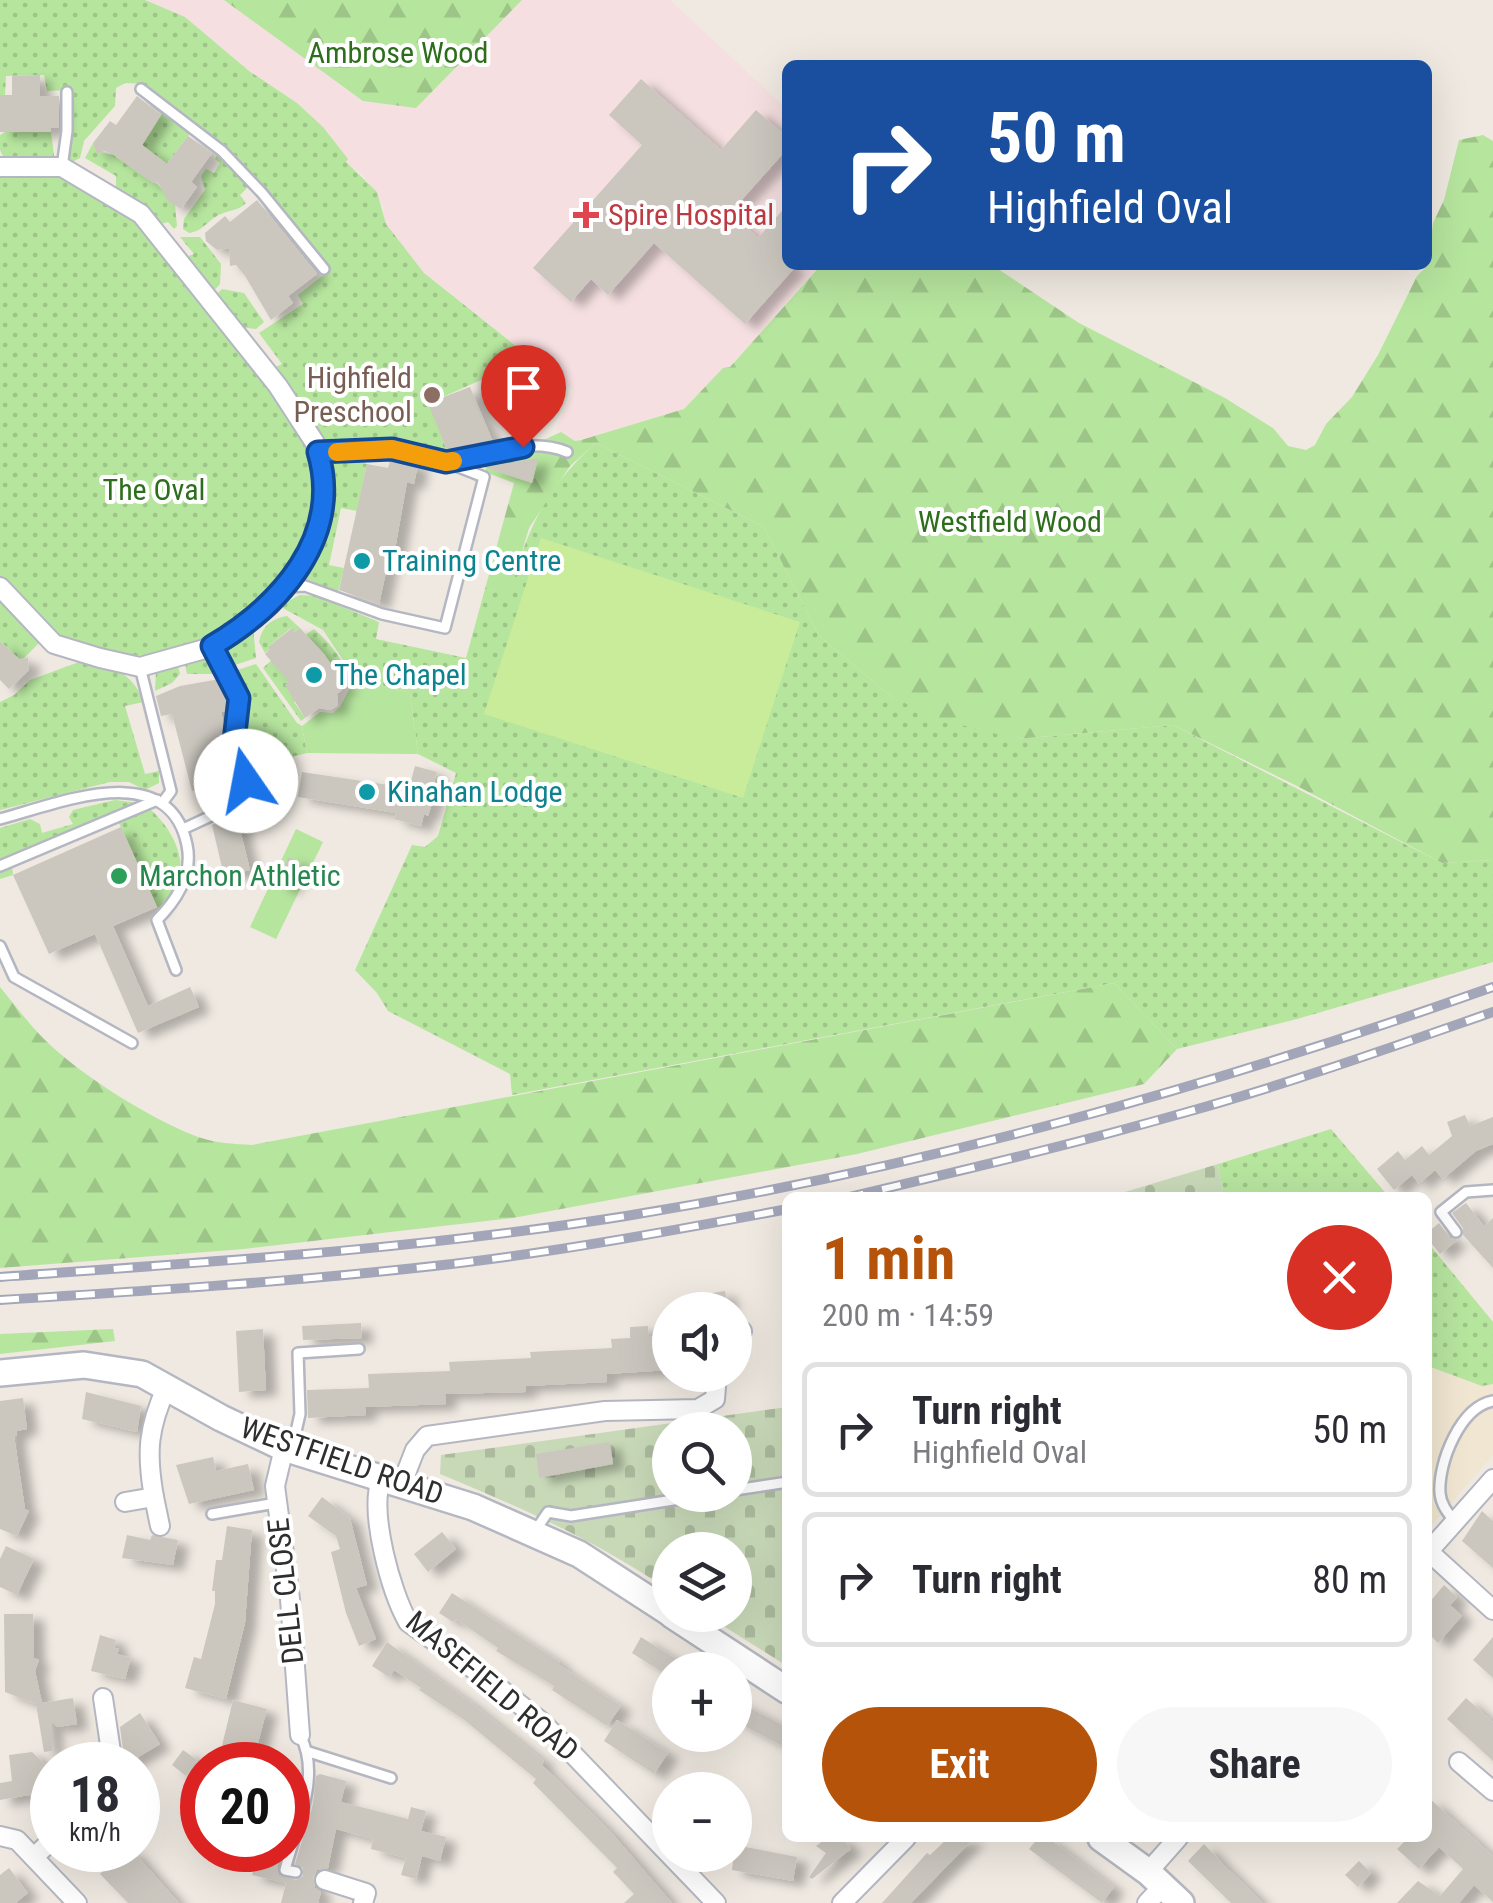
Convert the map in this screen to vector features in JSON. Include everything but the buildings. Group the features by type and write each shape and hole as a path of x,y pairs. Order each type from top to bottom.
{"street":[{"path":"0,168 62,167 141,214 278,386 315,442 324,475 320,514 308,552 287,587 268,606 212,646 140,667 54,644 0,587"},
{"name":"WESTFIELD ROAD","path":"0,1373 104,1366 142,1374 221,1418 288,1449 473,1507 580,1554 652,1601"},
{"path":"160,1526 148,1458 152,1418 167,1386"},
{"path":"391,1483 427,1436 604,1411 698,1409 715,1400 716,1392"},
{"name":"DELL CLOSE","path":"288,1449 277,1466 276,1503 284,1534 300,1735"},
{"path":"1432,1547 1493,1478"},
{"name":"MASEFIELD ROAD","path":"391,1483 376,1507 400,1608 408,1622 542,1722 716,1903"},
{"path":"126,1502 154,1498"},
{"path":"1432,1555 1493,1610"},
{"name":"WESTFIELD ROAD","path":"698,1632 782,1687"},
{"path":"103,1698 110,1742"},
{"path":"1459,1762 1493,1791"},
{"path":"0,1836 17,1840 30,1852"},
{"path":"842,1903 902,1842"},
{"path":"1105,1842 1160,1891 1177,1842"},
{"path":"48,1872 76,1903"},
{"path":"325,1880 366,1893 363,1903"}],"lane":[{"path":"141,89 222,151 324,269"},
{"path":"62,167 68,131 67,92"},
{"path":"520,435 523,447"},
{"path":"446,462 523,447 551,445 568,452"},
{"path":"287,587 305,586 382,614 445,628 484,478 446,462 392,449 318,452"},
{"path":"212,646 239,698 234,741 246,781"},
{"path":"0,866 160,801 171,792 140,667"},
{"path":"183,829 280,784"},
{"path":"0,819 118,791 160,801 183,829 189,865 174,902 157,920 176,970"},
{"path":"0,946 14,977 132,1043"},
{"path":"1456,1232 1440,1212 1466,1192 1493,1190"},
{"path":"288,1449 300,1414 298,1353 358,1349"},
{"path":"1455,1522 1440,1496 1441,1474 1461,1422 1470,1412 1493,1401"},
{"path":"752,1487 782,1483"},
{"path":"212,1514 276,1503"},
{"path":"533,1534 548,1512 571,1516 652,1503"},
{"path":"300,1735 304,1742"},
{"path":"310,1752 391,1778"}],"shaded area":[{"name":"Spire Hospital","path":"145,0 224,0 363,101 416,108 522,0 670,0 782,104 782,270 816,270 729,367 723,368 684,409 575,441 556,429 573,390 424,273 385,224 383,206 363,175 346,162 297,103 249,71 185,17"},
{"path":"1432,1248 1493,1322 1493,1455 1432,1524"}],"green space":[{"path":"0,0 145,0 185,17 323,127 348,159 346,162 377,192 386,224 424,273 531,358 429,403 450,459 419,450 398,437 396,441 323,448 271,369 282,364 259,333 303,304 298,295 331,269 263,187 212,135 144,84 125,83 116,88 115,106 84,141 80,158 68,164 73,135 71,90 47,91 44,75 6,76 5,95 0,95"},
{"name":"Ambrose Wood","path":"224,0 522,0 416,108 363,101"},
{"path":"164,110 192,131 167,164 142,145"},
{"path":"51,132 55,163 7,164 0,150 0,135"},
{"name":"Westfield Wood","path":"1483,135 1493,141 1493,860 1442,863 1173,725 1017,739 938,719 892,697 819,636 764,527 596,443 570,466 529,528 509,596 485,589 514,483 485,472 489,458 517,452 561,432 575,441 581,440 684,409 723,368 730,367 817,270 1000,270 1079,323 1225,398 1273,428 1288,446 1306,450 1315,445 1326,424 1352,397 1378,355 1417,276 1423,270 1432,270 1433,223 1444,200 1459,140"},
{"path":"93,143 97,150 111,155 114,151 168,193 166,197 175,205 174,229 168,222 156,225 116,190 116,176 85,158"},
{"path":"218,154 249,186 240,195 246,203 189,233 183,229 184,219 205,190 201,176 206,169 214,173 220,163 215,159"},
{"name":"The Oval","path":"0,172 56,173 103,196 135,222 182,273 291,417 310,451 318,484 304,543 283,579 253,609 217,633 177,649 135,656 94,651 48,630 0,581"},
{"path":"180,237 200,237 221,264 220,284 212,293 186,257 194,254"},
{"path":"222,289 244,293 264,322 256,329 239,327 215,296"},
{"path":"596,443 764,527 819,636 892,697 1017,739 1173,725 1442,863 1493,860 1493,962 1177,1049 1114,983 512,1095 510,1074 388,1011 355,970 412,845 425,847 438,836 456,773 418,754 410,693 355,678 323,630 279,606 300,595 316,596 379,622 376,639 466,658 485,589 509,595 531,530 550,494"},
{"path":"326,456 367,464 357,511 341,508 329,565 344,568 338,592 306,579"},
{"path":"541,538 800,622 743,798 484,714"},
{"path":"0,599 41,641 23,659 0,641"},
{"path":"287,616 300,628 295,632 291,628 265,653 259,642 265,627"},
{"path":"253,627 256,658 229,667 224,650"},
{"path":"314,629 342,661 348,677 346,686 305,635"},
{"path":"275,657 292,680 297,700 294,702 305,718 301,721 263,668"},
{"path":"208,658 216,674 187,674 185,664"},
{"path":"79,662 119,671 139,692 144,702 125,706 145,774 159,771 159,783 145,790 129,782 110,782 0,810 0,702 30,680"},
{"path":"256,664 302,726 307,753 279,760 254,786 242,742 244,698 231,672"},
{"path":"178,666 180,674 172,683 155,691 156,670"},
{"path":"355,678 410,693 418,754 307,753 302,726 320,712 333,713 340,707"},
{"path":"115,800 140,803 11,857 13,875 0,879 0,828 30,819 40,824 42,833 73,824 69,817 73,810"},
{"path":"149,808 175,843 181,869 173,895 163,907 157,907 118,821"},
{"path":"296,829 323,842 276,939 250,927"},
{"path":"1114,983 1177,1049 1144,1084 857,1154 513,1218 244,1249 0,1268 0,987 55,1049 114,1093 198,1137 252,1145"},
{"path":"1331,1129 1385,1192 1223,1192 1218,1164"},
{"path":"1218,1164 1223,1192 1125,1192"},
{"path":"1432,1248 1493,1322 1493,1384 1482,1386 1432,1367"},
{"path":"113,1329 115,1341 0,1354 0,1334"},
{"path":"782,1408 782,1663 733,1632 752,1632 752,1532 652,1532 652,1580 614,1556 440,1474 441,1455 652,1426 652,1512 752,1512 751,1412"}],"railway":[{"path":"0,1277 470,1237 737,1196 847,1174 1065,1121 1280,1058 1493,987"},
{"path":"870,1192 1187,1112 1493,1012"},
{"path":"0,1300 434,1266 567,1248 782,1210"}],"slow traffic":[{"path":"337,452 392,449 453,461"}],"place":[{"name":"Spire Hospital","path":"586,215"},
{"name":"Highfield Preschool","path":"432,395"},
{"name":"Training Centre","path":"362,561"},
{"name":"The Chapel","path":"314,675"},
{"name":"Kinahan Lodge","path":"367,792"},
{"name":"Marchon Athletic","path":"119,876"}],"route":[{"path":"246,781 234,741 239,698 212,646 268,606 298,572 317,530 324,498 318,452 392,449 446,462 523,447"}]}
